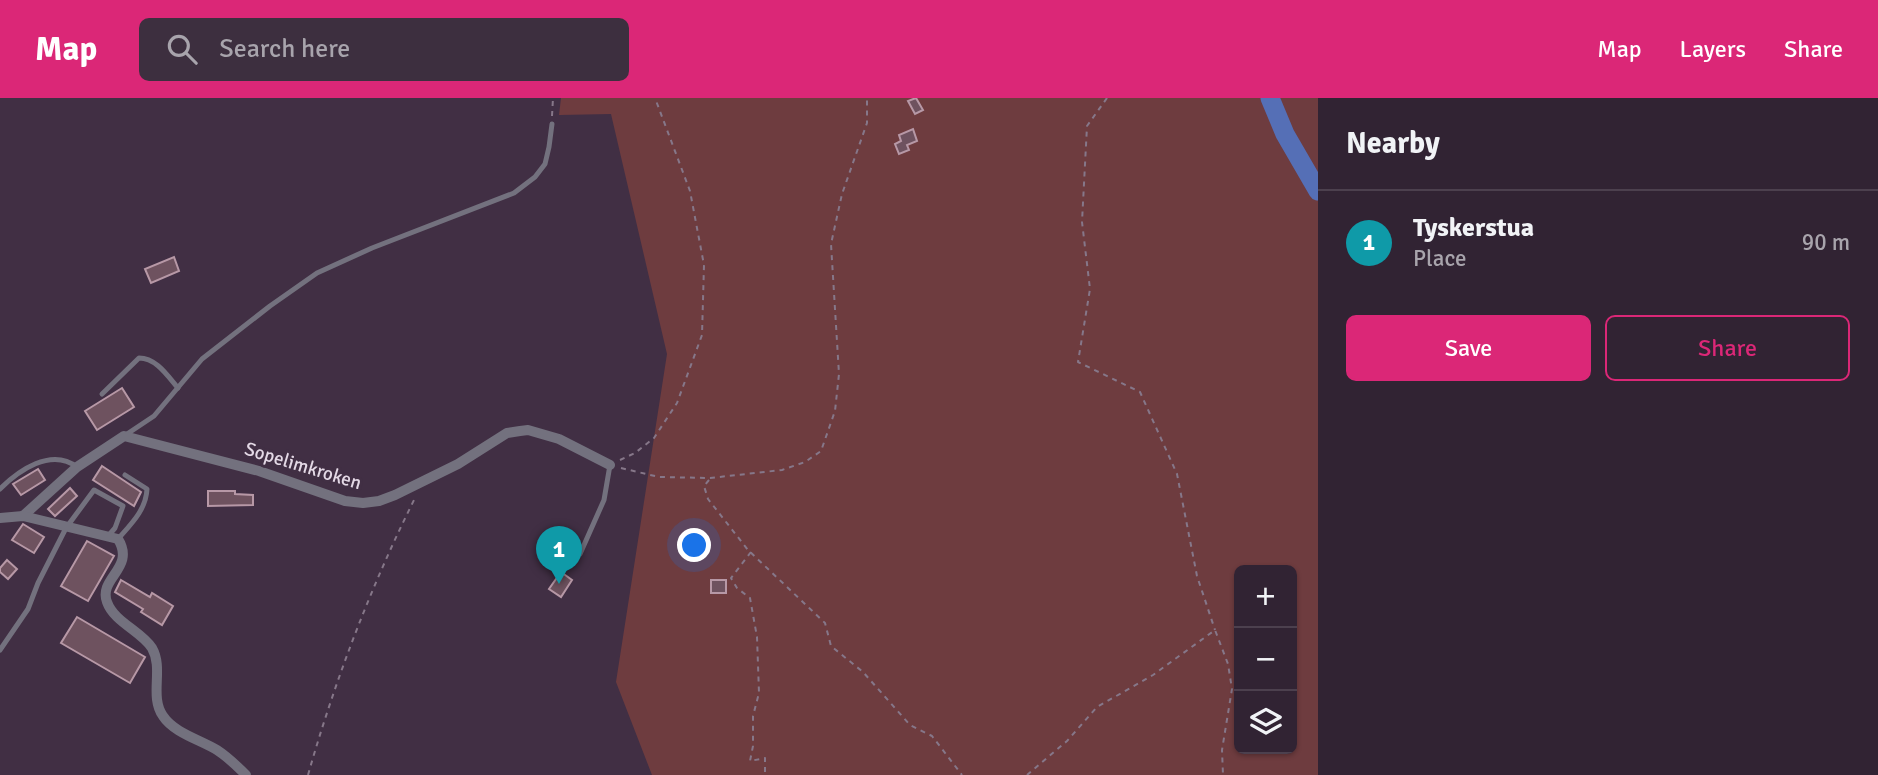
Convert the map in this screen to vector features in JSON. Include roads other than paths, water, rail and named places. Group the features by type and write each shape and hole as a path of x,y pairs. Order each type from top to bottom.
{"street":[{"name":"Sopelimkroken","path":"124,436 259,471 345,501 363,503 379,501 423,481 458,464 507,433 520,430 559,439 610,465"},
{"path":"23,516 77,467 124,436"},
{"path":"1,514 23,516 113,537 123,547 124,558 106,590 105,599 110,608 151,648 155,659 156,698 164,718 173,726 220,752 246,775"}],"lane":[{"path":"124,436 154,416 202,359 270,306 317,274 372,248 514,193 535,177 545,164 552,124"},
{"path":"102,394 139,358 147,358 163,370 178,388"},
{"path":"0,489 25,467 37,463 70,462 77,467"},
{"path":"580,554 604,500 610,465"},
{"path":"113,537 138,516 146,498 147,489 125,475"},
{"path":"0,650 28,609 66,528 94,490 123,506 113,537"}],"waterway":[{"path":"1270,98 1285,134 1318,191"}],"place":[{"name":"Tyskerstua","path":"559,584"}]}
